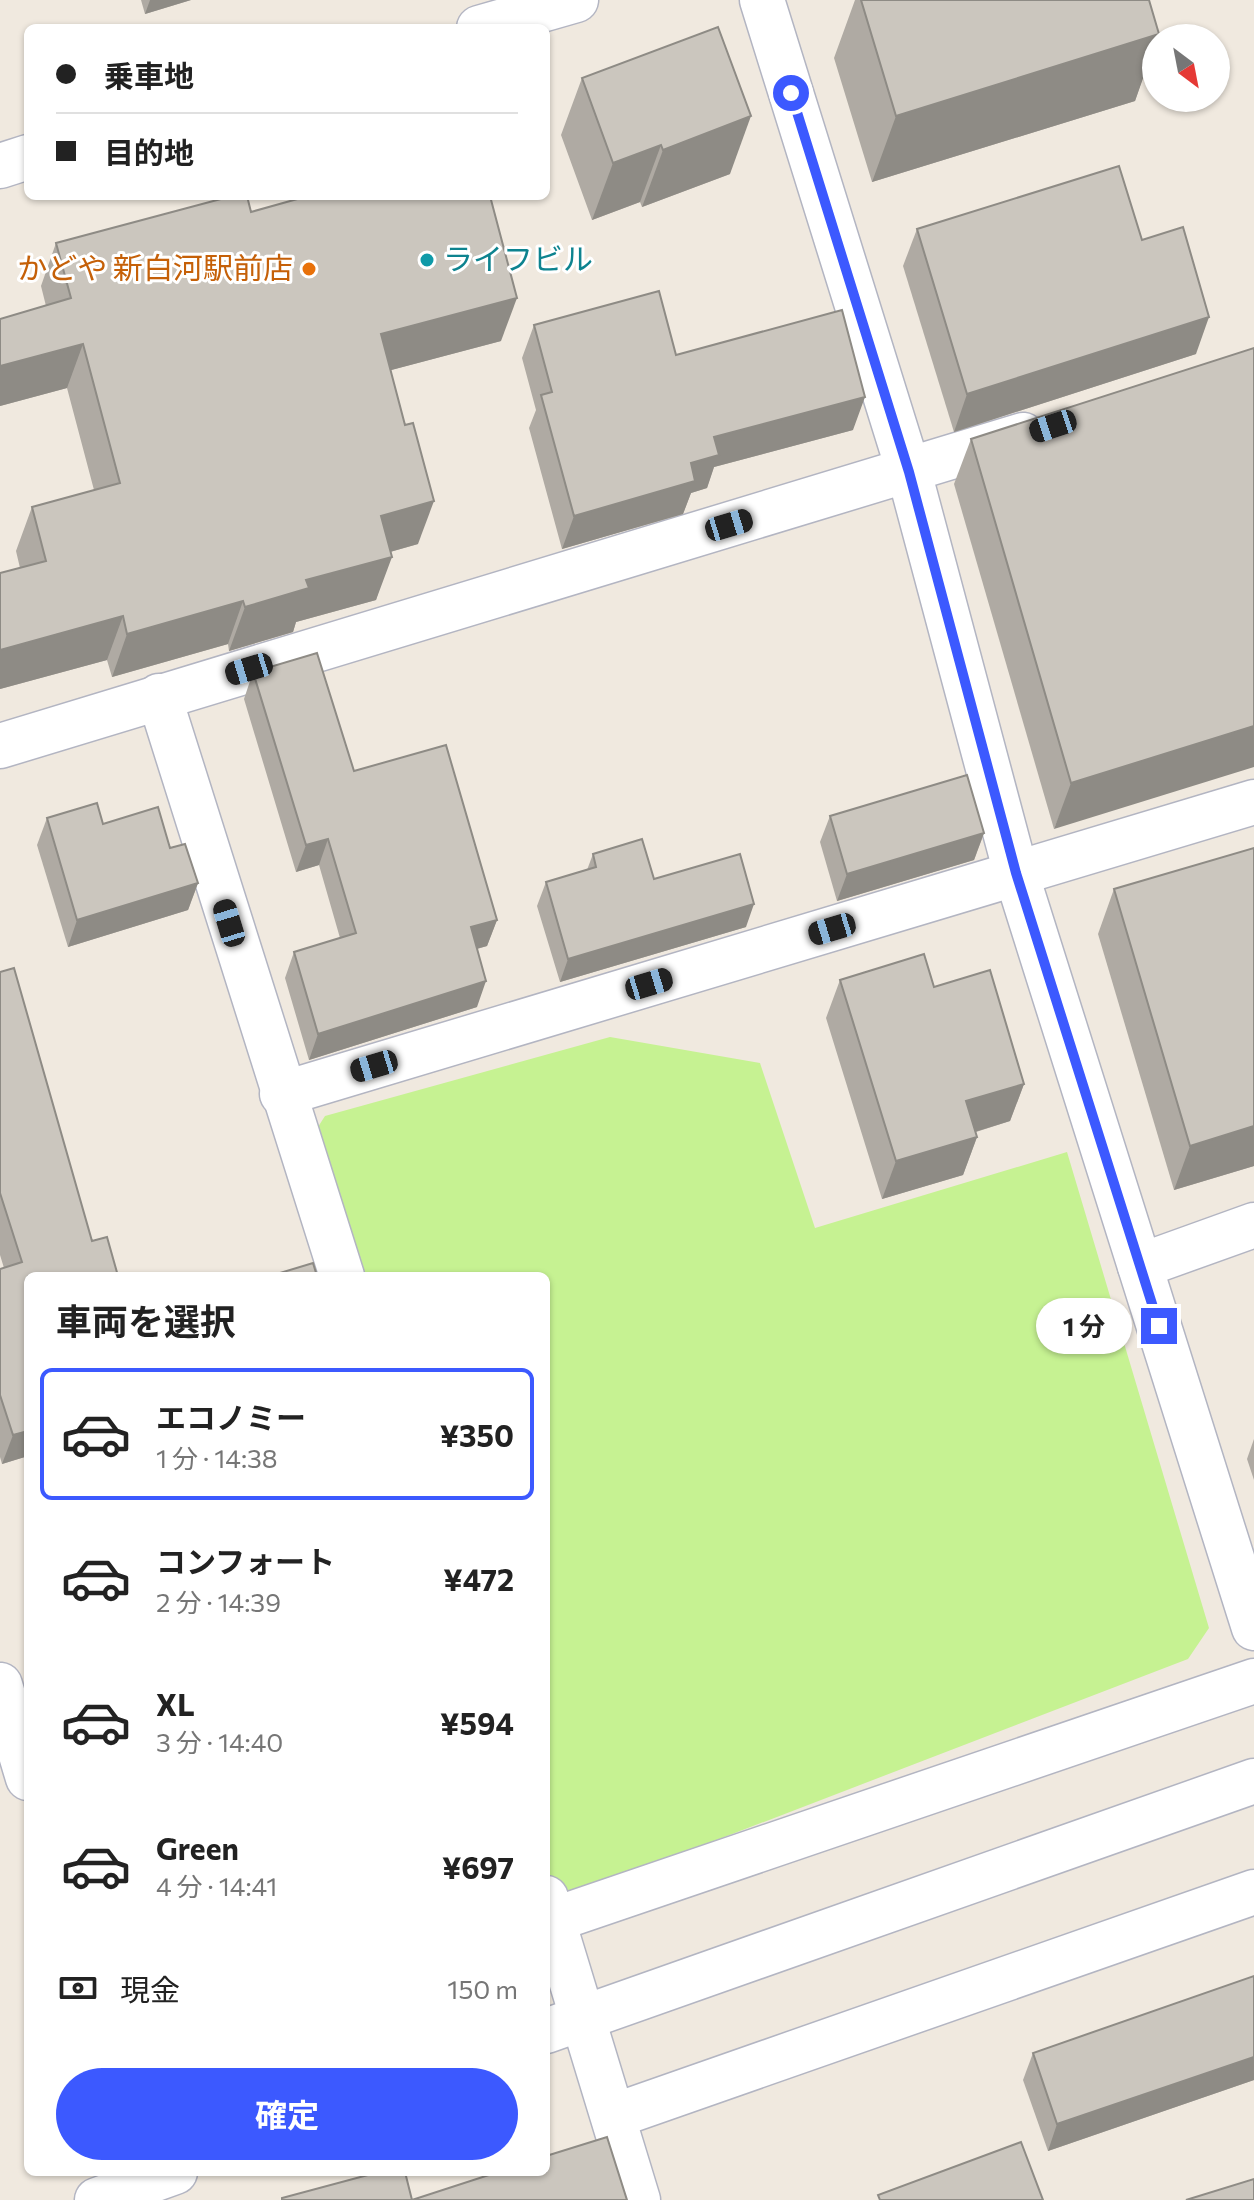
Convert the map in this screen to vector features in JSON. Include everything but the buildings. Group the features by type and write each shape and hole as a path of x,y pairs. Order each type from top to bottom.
{"street":[{"path":"493,24 576,0"},
{"path":"762,0 909,472 1016,873 1254,1628"},
{"path":"0,166 24,158"},
{"path":"0,746 1059,424"},
{"path":"159,696 282,1094 341,1272"},
{"path":"282,1094 1254,802"},
{"path":"1140,1266 1254,1225"},
{"path":"638,2200 614,2116 565,2024 550,1909 1254,1681"},
{"path":"4,1709 24,1766"},
{"path":"565,2024 1254,1781"},
{"path":"614,2116 1254,1892"},
{"path":"97,2200 156,2182"}],"green space":[{"path":"610,1037 760,1063 815,1228 1067,1152 1209,1628 1188,1659 571,1896 551,1888 550,1272 349,1272 307,1144 325,1116"}],"place":[{"name":"ライフビル","path":"427,260"},
{"name":"かどや 新白河駅前店","path":"309,269"}],"route":[{"path":"791,93 909,472 1016,873 1159,1326"}]}
